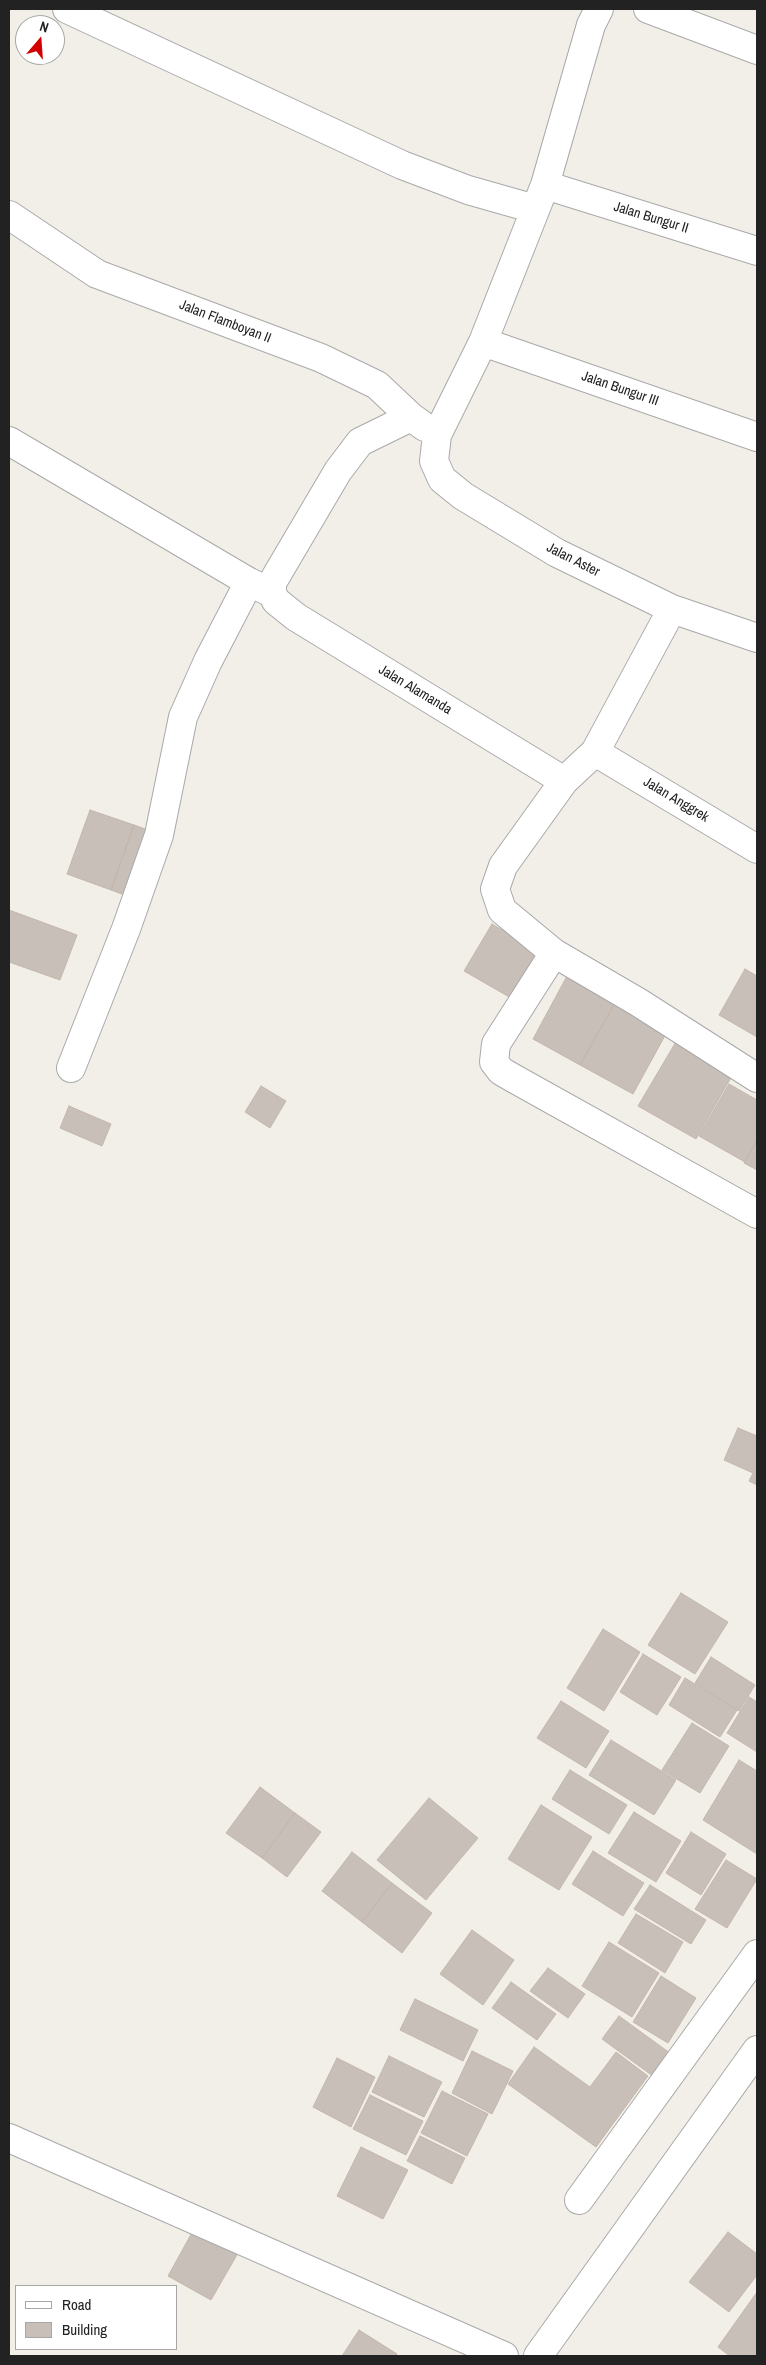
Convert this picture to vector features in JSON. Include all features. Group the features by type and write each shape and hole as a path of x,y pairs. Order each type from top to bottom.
{"street":[{"name":"Jalan Bungur II","path":"67,9 402,165 468,190 540,197 757,251"},
{"path":"436,435 484,342 540,197 591,25 599,9"},
{"path":"648,9 757,50"},
{"name":"Jalan Flamboyan II","path":"9,215 97,274 321,358 377,385 411,417 436,435"},
{"name":"Jalan Bungur III","path":"484,342 757,437"},
{"path":"71,1068 126,929 159,835 183,717 208,661 261,587 272,583 338,471 360,442 411,417"},
{"name":"Jalan Aster","path":"436,435 434,461 442,479 463,496 557,553 672,609 757,638"},
{"name":"Jalan Alamanda","path":"9,441 261,587 296,617 564,781"},
{"path":"672,609 596,752 564,781 503,866 496,890 502,910 554,953 638,1002 757,1078"},
{"name":"Jalan Anggrek","path":"596,752 757,849"},
{"path":"554,953 496,1044 494,1062 513,1078 757,1214"},
{"path":"579,2200 757,1954"},
{"path":"538,2356 757,2050"},
{"path":"9,2138 497,2353"}],"building":[{"path":"90,810 134,825 111,890 67,874"},
{"path":"134,825 156,833 133,898 111,890"},
{"path":"9,910 77,935 60,980 9,962"},
{"path":"492,924 539,952 511,998 464,971"},
{"path":"745,969 757,976 757,1037 719,1015"},
{"path":"567,976 615,1003 580,1065 533,1039"},
{"path":"615,1003 667,1032 633,1094 580,1065"},
{"path":"680,1035 737,1067 696,1139 638,1106"},
{"path":"729,1084 757,1100 757,1140 745,1162 699,1136"},
{"path":"261,1086 286,1101 270,1128 245,1112"},
{"path":"69,1106 111,1124 102,1146 60,1128"},
{"path":"757,1141 757,1170 744,1163"},
{"path":"738,1428 757,1436 757,1485 749,1481 753,1473 724,1460"},
{"path":"681,1593 728,1622 695,1674 648,1645"},
{"path":"603,1629 640,1652 604,1711 567,1688"},
{"path":"643,1654 681,1677 657,1715 620,1692"},
{"path":"711,1657 755,1685 739,1711 695,1683"},
{"path":"685,1678 737,1710 720,1737 669,1705"},
{"path":"749,1697 757,1702 757,1752 727,1733"},
{"path":"561,1701 609,1731 586,1768 537,1738"},
{"path":"692,1723 729,1746 700,1793 662,1770"},
{"path":"611,1740 676,1780 654,1815 589,1775"},
{"path":"739,1760 757,1771 757,1854 703,1820"},
{"path":"570,1770 627,1805 609,1834 552,1799"},
{"path":"260,1787 295,1813 262,1858 226,1833"},
{"path":"429,1798 478,1838 426,1900 377,1860"},
{"path":"541,1805 592,1837 559,1890 508,1859"},
{"path":"634,1812 681,1841 656,1882 608,1853"},
{"path":"295,1813 321,1832 287,1877 262,1858"},
{"path":"691,1832 726,1854 701,1895 666,1873"},
{"path":"593,1851 644,1883 623,1916 572,1884"},
{"path":"352,1852 392,1883 362,1922 322,1891"},
{"path":"726,1860 757,1879 727,1928 695,1909"},
{"path":"392,1883 432,1913 402,1953 362,1922"},
{"path":"650,1885 706,1920 691,1944 634,1909"},
{"path":"636,1914 683,1942 665,1973 618,1943"},
{"path":"472,1930 514,1960 483,2005 440,1974"},
{"path":"609,1942 659,1973 632,2017 582,1986"},
{"path":"548,1968 585,1994 568,2018 530,1991"},
{"path":"661,1976 696,1998 668,2043 633,2022"},
{"path":"511,1982 556,2014 537,2040 492,2008"},
{"path":"415,1999 478,2030 463,2061 400,2030"},
{"path":"619,2016 674,2056 657,2079 602,2039"},
{"path":"534,2047 590,2087 616,2052 648,2076 596,2147 508,2084"},
{"path":"472,2051 513,2071 492,2114 452,2093"},
{"path":"389,2056 442,2082 424,2117 372,2092"},
{"path":"337,2058 375,2077 351,2127 313,2107"},
{"path":"442,2091 488,2114 467,2156 421,2133"},
{"path":"370,2095 423,2121 406,2155 353,2129"},
{"path":"420,2136 465,2158 452,2184 407,2161"},
{"path":"361,2147 408,2170 383,2219 337,2196"},
{"path":"194,2229 238,2253 211,2300 168,2276"},
{"path":"728,2232 757,2254 757,2275 729,2312 689,2282"},
{"path":"757,2292 757,2356 730,2356 718,2347"},
{"path":"359,2330 397,2354 396,2356 342,2356"}]}
